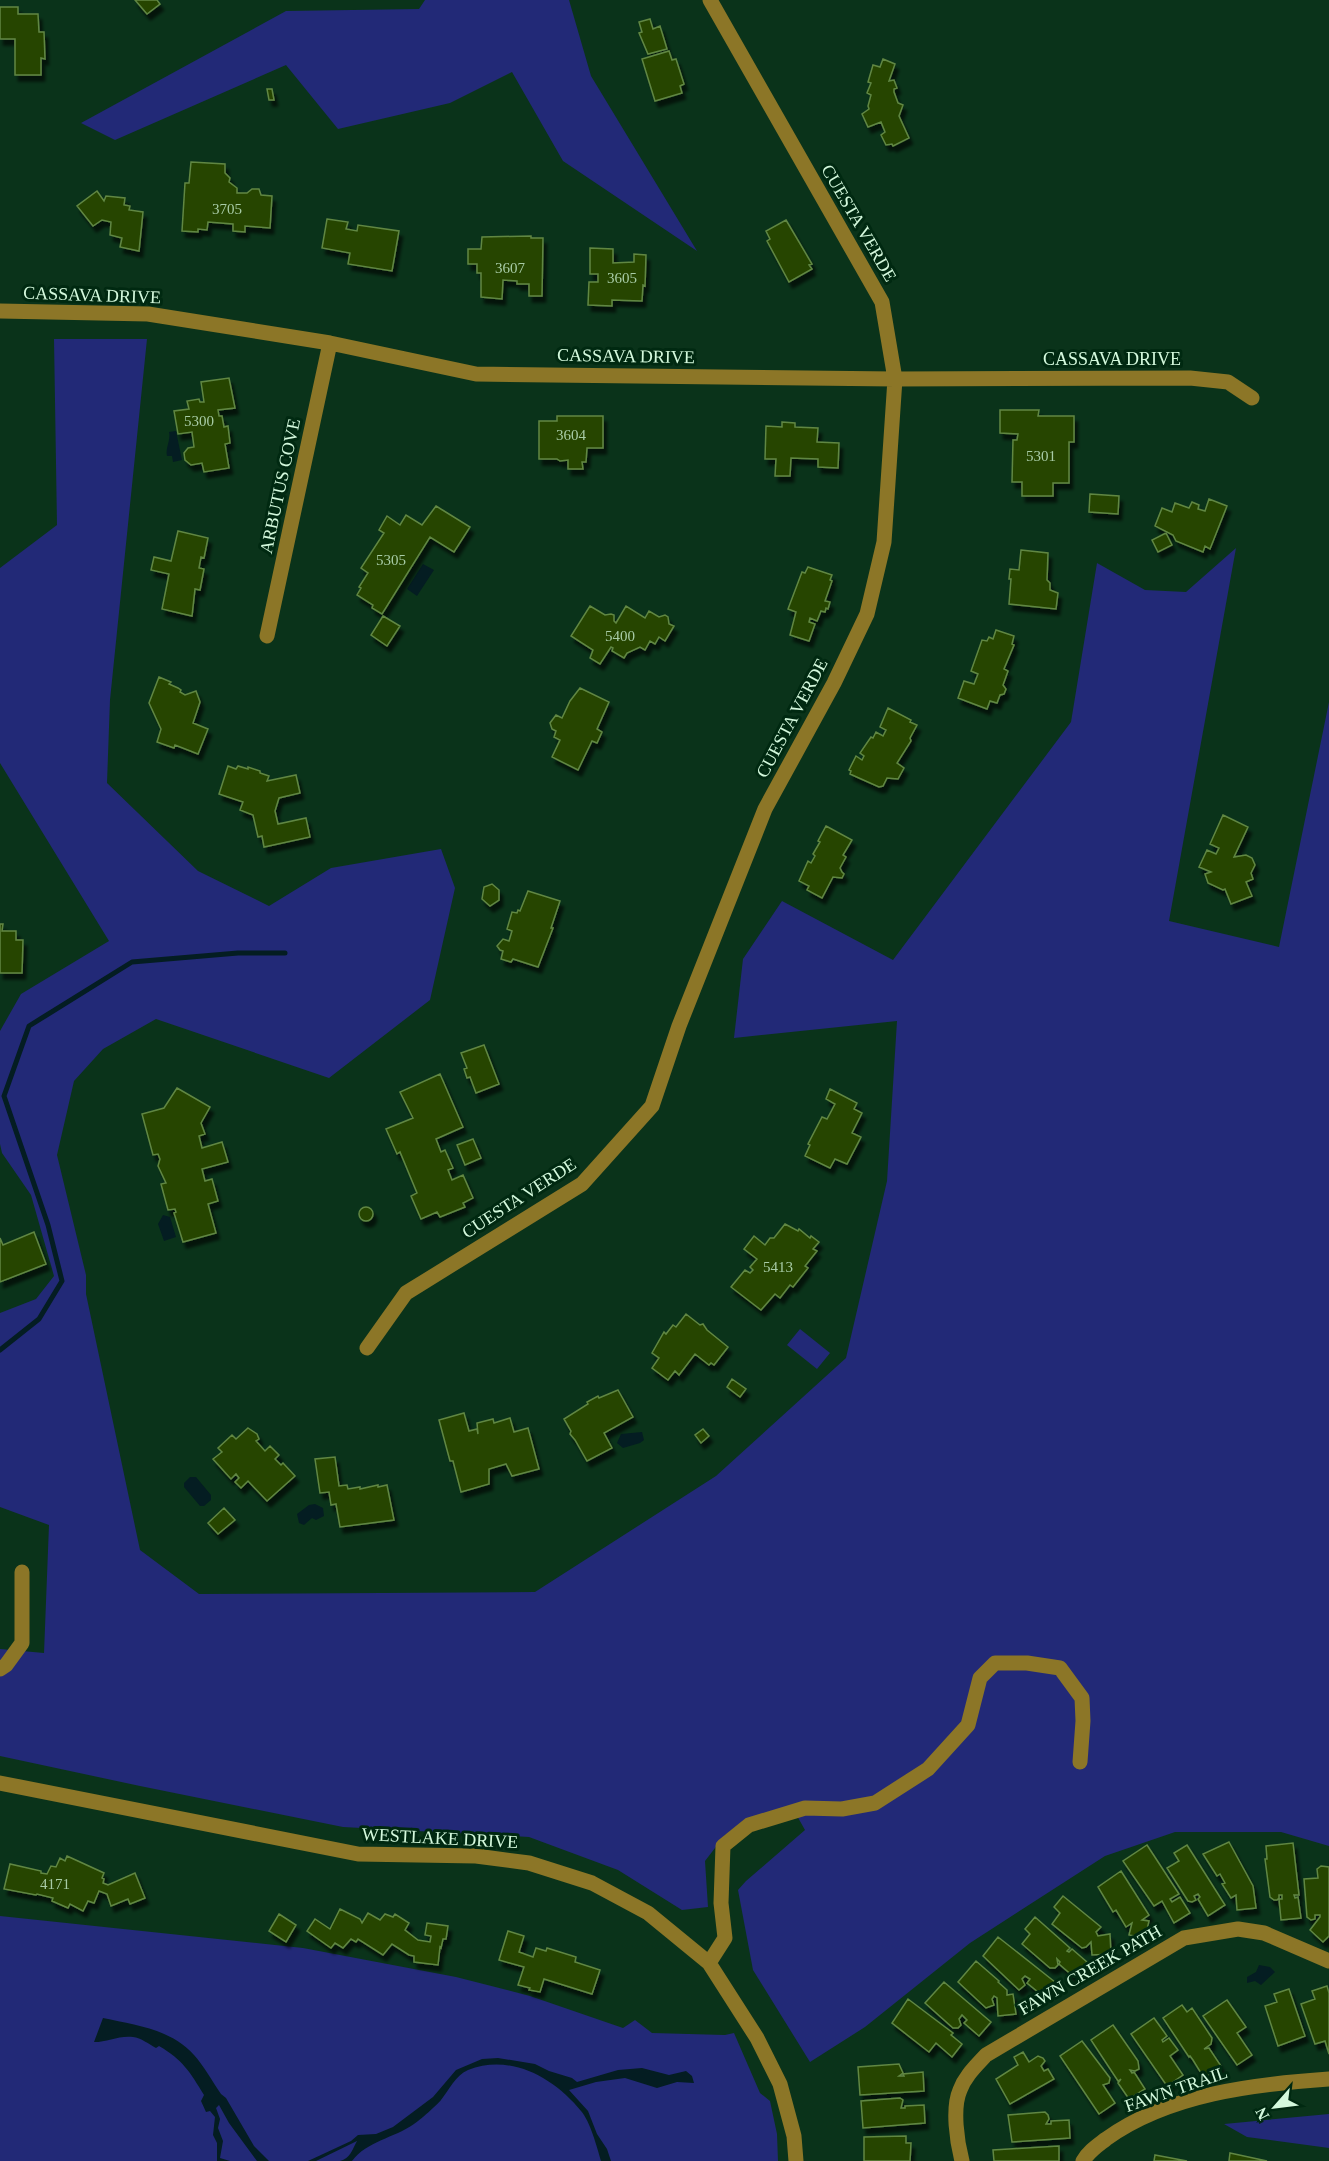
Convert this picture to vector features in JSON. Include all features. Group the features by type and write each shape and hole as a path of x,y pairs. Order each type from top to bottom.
{"street":[{"name":"CUESTA VERDE","path":"367,1348 406,1293 582,1184 652,1106 679,1026 765,809 834,683 867,614 884,542 895,379 882,302 710,0"},
{"name":"CASSAVA DRIVE","path":"0,311 148,314 330,343 476,374 895,379 1190,378 1228,382 1252,398"},
{"name":"ARBUTUS COVE","path":"267,636 330,343"},
{"path":"0,1669 6,1665 22,1643 22,1572"},
{"path":"709,1963 725,1938 721,1903 723,1846 749,1825 805,1808 842,1809 875,1803 928,1768 968,1725 980,1678 995,1663 1027,1663 1060,1668 1083,1698 1080,1762"},
{"name":"WESTLAKE DRIVE","path":"0,1783 358,1854 476,1856 529,1863 592,1883 648,1913 709,1963 757,2038 780,2084 794,2136 796,2161"},
{"name":"FAWN CREEK PATH","path":"962,2161 957,2143 958,2091 968,2075 986,2055 1184,1938 1238,1929 1264,1933 1329,1961"},
{"name":"FAWN TRAIL","path":"1083,2161 1088,2153 1127,2124 1163,2110 1225,2090 1260,2084 1329,2079"}],"shaded area":[{"path":"425,0 569,0 591,76 697,251 563,161 512,72 450,103 338,129 286,65 115,140 81,123 286,11 419,9"},
{"path":"54,339 147,339 110,700 107,783 198,871 269,906 331,868 441,849 455,888 430,1000 329,1078 156,1019 103,1049 74,1081 57,1155 86,1275 86,1294 140,1550 199,1594 535,1592 716,1476 846,1358 887,1181 897,1021 734,1038 743,959 782,901 893,960 1071,722 1097,563 1145,590 1186,592 1236,548 1169,921 1279,947 1329,702 1329,1846 1281,1832 1175,1832 1105,1856 970,1943 865,2027 810,2062 753,1970 738,1890 805,1830 792,1807 725,1835 705,1861 708,1907 682,1910 618,1870 529,1837 343,1827 0,1756 0,1649 44,1653 49,1525 0,1507 0,1313 36,1299 54,1276 31,1195 2,1153 0,1144 0,1031 21,994 109,941 0,763 0,568 57,525"},
{"path":"800,1329 830,1353 817,1369 787,1345"},
{"path":"0,1916 303,1948 456,1977 530,1996 623,2028 635,2020 652,2033 725,2035 734,2033 760,2093 770,2101 777,2134 778,2161 0,2161"},
{"path":"1329,2114 1329,2148 1247,2137 1224,2124"}],"water":[{"path":"176,431 182,460 173,462 172,456 167,456 167,450 169,432"},
{"path":"423,564 434,570 417,596 407,589"},
{"path":"163,1215 170,1217 176,1237 164,1241 158,1224"},
{"path":"642,1432 644,1440 640,1443 623,1448 617,1443 621,1434"},
{"path":"190,1477 196,1477 211,1495 211,1500 204,1506 200,1506 184,1487 184,1483"},
{"path":"315,1504 323,1508 324,1516 316,1520 312,1518 304,1525 299,1523 297,1514 309,1505"},
{"path":"1259,1965 1270,1967 1275,1972 1261,1985 1255,1981 1247,1983 1247,1977 1256,1972"},
{"path":"103,2018 152,2029 185,2046 198,2059 226,2098 254,2146 269,2161 257,2161 229,2123 219,2105 216,2108 220,2119 218,2128 223,2141 220,2158 230,2161 217,2161 217,2143 213,2135 215,2117 210,2111 206,2112 201,2101 204,2095 185,2067 159,2046 156,2048 136,2038 123,2037 94,2042"},
{"path":"498,2058 535,2064 577,2082 618,2070 642,2068 669,2075 686,2071 692,2076 694,2083 677,2082 657,2088 625,2078 596,2082 569,2090 588,2111 611,2161 601,2161 584,2115 558,2088 530,2072 500,2065 484,2066 463,2073 439,2102 416,2122 373,2144 352,2161 340,2161 349,2156 357,2141 316,2161 308,2161 351,2141 358,2135 376,2134 393,2127 433,2097 456,2070 482,2059"}],"building":[{"path":"135,0 157,0 160,4 147,14"},
{"path":"0,7 18,7 18,14 38,14 39,32 44,32 45,59 41,58 41,75 15,75 15,39 0,39"},
{"path":"650,19 653,29 660,26 667,49 648,54 639,33 642,32 639,22"},
{"path":"669,51 672,60 676,59 684,84 680,86 682,93 655,101 642,59"},
{"path":"883,59 895,64 889,81 894,80 897,88 894,92 898,103 903,105 899,116 909,138 893,146 892,144 886,145 881,135 885,132 881,122 868,127 862,114 869,109 871,95 867,93 871,83 868,82 873,65 880,67"},
{"path":"267,89 272,89 274,100 269,100"},
{"path":"191,162 225,164 225,173 230,178 229,182 237,188 237,193 259,189 261,195 272,196 270,228 245,226 245,232 233,231 233,224 208,222 207,230 182,231 185,183 189,183"},
{"path":"97,191 104,201 106,196 125,198 124,205 130,206 129,210 143,212 139,251 120,247 122,238 110,235 111,222 102,220 93,226 77,206"},
{"path":"327,219 348,222 346,229 357,231 358,225 399,231 392,271 348,264 350,253 322,248"},
{"path":"786,220 812,264 809,265 812,269 789,282 767,241 770,239 766,231"},
{"path":"531,236 531,238 543,238 542,296 529,296 529,284 517,284 517,281 503,280 502,299 481,297 481,273 477,273 477,264 468,264 468,249 481,249 482,237"},
{"path":"590,248 613,249 613,263 634,262 634,254 646,255 642,301 612,300 612,306 588,305 589,282 598,282 598,274 590,274"},
{"path":"229,378 235,408 218,410 224,427 228,426 230,443 225,444 229,468 204,472 202,463 191,465 185,460 184,453 188,448 194,447 192,432 178,434 174,411 189,409 187,401 199,399 200,402 204,402 201,382"},
{"path":"1000,410 1039,410 1038,416 1074,416 1074,442 1069,442 1069,483 1053,483 1053,496 1022,496 1022,482 1012,482 1013,440 1017,440 1018,434 1000,433"},
{"path":"557,416 603,416 603,448 587,448 586,462 582,462 583,469 568,469 568,460 539,459 539,421 557,421"},
{"path":"782,422 795,423 795,427 818,428 817,442 839,443 838,468 818,467 818,459 791,458 790,476 775,476 776,459 765,459 766,426 782,427"},
{"path":"1090,494 1119,496 1118,514 1089,512"},
{"path":"1209,499 1227,506 1210,549 1205,546 1203,552 1176,541 1173,535 1155,526 1162,508 1172,512 1175,503 1189,508 1192,502 1199,505 1198,509 1205,511"},
{"path":"436,506 470,527 454,552 430,537 382,614 357,595 368,573 361,568 384,533 379,530 387,516 400,525 406,515 422,525"},
{"path":"178,531 208,538 204,558 201,557 199,568 204,569 200,590 195,589 192,616 162,609 169,574 151,570 154,557 171,561"},
{"path":"1166,533 1172,545 1158,552 1152,540"},
{"path":"1021,550 1048,553 1047,580 1050,583 1050,590 1058,593 1056,609 1009,604 1010,569 1019,570"},
{"path":"808,567 832,575 825,601 830,602 828,609 826,608 825,612 821,611 817,621 810,618 809,622 815,624 809,641 790,635 796,612 788,609 802,572 805,573"},
{"path":"590,606 605,615 614,615 616,623 626,606 645,618 649,611 659,617 665,615 668,617 669,624 674,626 665,641 659,637 655,644 650,641 645,650 640,647 627,653 624,658 612,651 611,647 600,664 590,658 593,650 571,636"},
{"path":"383,616 400,626 387,646 371,635"},
{"path":"996,630 1014,636 1012,644 1014,645 1004,669 1008,671 1003,685 1006,689 1004,694 1000,695 997,703 990,701 987,709 958,698 964,681 974,684 978,674 971,671 982,640 987,641 989,637 993,639"},
{"path":"159,677 171,682 169,684 181,690 180,692 185,695 196,691 200,702 193,723 208,729 198,754 175,745 174,748 157,742 161,729 149,703"},
{"path":"580,688 609,702 597,729 602,732 597,743 592,741 578,770 552,757 560,740 554,737 556,731 552,729 550,723 556,715 562,718 570,701"},
{"path":"888,708 917,725 910,738 911,741 897,763 904,768 898,779 887,778 883,786 879,787 850,774 849,770 856,756 862,760 864,756 860,753 876,732 883,736 886,730 880,727"},
{"path":"228,766 236,769 238,766 248,769 248,767 260,771 269,776 267,781 296,775 300,793 279,798 275,811 278,824 306,818 310,837 264,847 262,836 258,837 253,815 240,810 243,802 219,794"},
{"path":"1223,815 1248,827 1234,857 1246,855 1252,858 1255,865 1251,873 1253,879 1246,882 1252,896 1231,904 1225,889 1208,883 1205,874 1211,872 1199,867 1207,850 1216,854 1219,848 1210,844"},
{"path":"826,826 852,840 843,855 846,857 840,868 844,874 842,878 833,877 822,898 807,890 809,886 799,881 808,861 811,863 815,856 813,854"},
{"path":"492,884 499,890 499,900 490,906 482,899 484,887"},
{"path":"528,891 560,901 551,928 553,928 538,967 513,959 511,962 501,959 503,951 497,946 503,939 509,941 512,931 507,929 512,912 520,911"},
{"path":"0,924 3,924 2,931 16,931 16,940 23,940 22,973 0,973"},
{"path":"484,1045 499,1084 476,1093 470,1077 467,1078 464,1069 467,1068 461,1053"},
{"path":"440,1074 463,1127 436,1139 441,1152 445,1150 453,1168 448,1170 452,1180 463,1175 473,1198 463,1203 465,1207 440,1217 437,1212 421,1219 411,1196 417,1193 400,1152 397,1154 386,1129 413,1118 400,1092"},
{"path":"177,1088 210,1107 201,1123 205,1134 199,1136 202,1148 222,1142 228,1162 202,1169 205,1181 212,1179 218,1201 208,1204 216,1233 183,1242 174,1213 175,1209 168,1210 161,1184 166,1183 158,1166 160,1159 158,1154 153,1155 142,1114 164,1108"},
{"path":"830,1089 857,1103 854,1109 862,1113 852,1133 861,1137 847,1164 835,1159 830,1168 805,1156 810,1145 808,1144 822,1117 827,1119 835,1104 826,1099"},
{"path":"473,1139 481,1158 465,1165 457,1145"},
{"path":"363,1207 369,1207 373,1214 369,1221 363,1221 359,1217 359,1211"},
{"path":"785,1224 798,1231 799,1229 819,1242 813,1249 817,1251 805,1266 808,1268 793,1287 790,1285 780,1298 775,1294 761,1310 731,1287 745,1270 750,1273 753,1270 750,1267 757,1259 744,1249 754,1236 765,1245"},
{"path":"34,1232 46,1264 0,1282 0,1238 3,1245"},
{"path":"686,1314 700,1325 703,1324 728,1347 714,1365 711,1363 709,1365 695,1354 679,1375 675,1371 668,1380 652,1368 659,1358 652,1353 664,1332 666,1334 673,1325 676,1327"},
{"path":"732,1379 746,1389 740,1397 727,1387"},
{"path":"618,1390 633,1417 604,1433 612,1448 587,1461 570,1434 571,1431 564,1419 598,1396 599,1398"},
{"path":"464,1413 469,1431 477,1429 478,1434 477,1423 493,1419 494,1423 510,1418 514,1432 528,1428 539,1469 512,1476 506,1464 489,1469 489,1484 461,1492 439,1420"},
{"path":"248,1428 257,1434 259,1439 256,1441 265,1451 270,1446 279,1455 275,1459 281,1465 283,1463 295,1476 267,1501 248,1481 241,1488 235,1482 239,1478 236,1474 231,1479 213,1459 222,1452 218,1448 232,1435 236,1439"},
{"path":"703,1429 709,1436 701,1443 695,1435"},
{"path":"335,1457 339,1486 347,1485 348,1489 360,1487 360,1489 387,1485 394,1520 340,1527 336,1504 331,1505 329,1492 320,1493 315,1459"},
{"path":"224,1508 235,1520 218,1534 208,1523"},
{"path":"1229,1842 1253,1886 1256,1908 1237,1910 1236,1895 1231,1898 1222,1884 1225,1883 1220,1874 1217,1876 1203,1854"},
{"path":"1293,1843 1299,1895 1294,1895 1295,1898 1298,1897 1301,1918 1281,1920 1279,1899 1282,1899 1282,1895 1279,1895 1277,1900 1270,1897 1265,1859 1267,1859 1266,1846"},
{"path":"1147,1845 1179,1894 1170,1899 1172,1902 1180,1897 1190,1913 1174,1923 1162,1901 1154,1906 1123,1861"},
{"path":"1187,1845 1225,1905 1208,1916 1198,1899 1200,1897 1198,1894 1194,1896 1196,1900 1188,1901 1167,1868 1179,1861 1174,1853"},
{"path":"67,1856 104,1873 103,1883 108,1885 135,1873 145,1898 130,1904 128,1899 111,1906 107,1894 99,1891 94,1903 88,1901 83,1911 70,1904 68,1908 52,1901 53,1898 4,1889 10,1864 47,1874 51,1866 56,1867 60,1858 65,1861"},
{"path":"1321,1866 1329,1867 1329,1936 1323,1942 1310,1930 1320,1915 1315,1915 1315,1919 1311,1920 1307,1917 1304,1879 1318,1878 1317,1869"},
{"path":"1121,1871 1149,1915 1142,1920 1149,1921 1145,1938 1129,1935 1132,1923 1126,1927 1116,1910 1113,1912 1098,1887"},
{"path":"1063,1896 1101,1927 1096,1932 1098,1936 1110,1934 1111,1954 1092,1955 1091,1942 1082,1948 1052,1924 1060,1913 1054,1907"},
{"path":"340,1909 360,1919 362,1923 368,1913 380,1920 385,1914 393,1917 395,1914 409,1923 405,1930 418,1940 430,1942 431,1936 425,1935 427,1923 448,1926 446,1939 443,1939 440,1947 438,1965 414,1962 414,1956 392,1944 383,1955 358,1939 356,1942 351,1939 343,1948 335,1943 331,1948 307,1931 315,1919 330,1929"},
{"path":"279,1914 296,1925 286,1942 269,1931"},
{"path":"1035,1917 1070,1948 1067,1951 1072,1949 1087,1962 1074,1977 1059,1964 1057,1959 1058,1965 1050,1968 1022,1944 1030,1934 1025,1929"},
{"path":"508,1931 524,1936 519,1952 533,1957 536,1948 546,1951 547,1948 576,1957 575,1962 600,1970 592,1994 544,1979 540,1992 518,1985 524,1967 499,1960"},
{"path":"998,1937 1055,1982 1043,1996 1027,1983 1030,1979 1025,1976 1022,1979 1025,1985 1019,1990 983,1956"},
{"path":"976,1961 999,1981 1007,1990 1007,1995 1013,1994 1016,2014 998,2016 997,1998 994,1996 992,1999 994,2005 986,2008 958,1982"},
{"path":"944,1982 991,2022 979,2036 964,2023 967,2020 962,2015 959,2019 961,2025 953,2028 925,2003"},
{"path":"1327,1986 1329,2054 1325,2041 1315,2044 1301,2004 1315,1999 1312,1991"},
{"path":"1289,1989 1305,2036 1278,2046 1265,2006 1277,2002 1274,1994"},
{"path":"908,1999 953,2033 951,2035 962,2044 952,2057 936,2043 929,2052 892,2023"},
{"path":"1227,2000 1246,2027 1237,2033 1252,2055 1237,2065 1203,2016"},
{"path":"1182,2005 1187,2012 1192,2008 1212,2038 1211,2044 1204,2049 1209,2048 1221,2066 1204,2078 1163,2018"},
{"path":"1154,2018 1167,2036 1162,2040 1163,2042 1169,2038 1178,2050 1170,2056 1183,2075 1167,2086 1131,2034"},
{"path":"1113,2025 1138,2061 1139,2069 1130,2070 1134,2072 1145,2089 1129,2099 1118,2083 1121,2079 1118,2081 1091,2040"},
{"path":"1082,2041 1110,2078 1109,2083 1103,2085 1115,2103 1099,2114 1060,2056"},
{"path":"1023,2052 1029,2062 1038,2056 1043,2058 1045,2061 1041,2066 1044,2071 1048,2069 1054,2079 1010,2104 996,2079 1018,2065 1014,2057"},
{"path":"899,2064 903,2073 899,2076 923,2072 924,2091 860,2095 858,2067"},
{"path":"900,2098 903,2100 901,2108 924,2105 925,2123 863,2128 861,2101"},
{"path":"1045,2112 1049,2119 1046,2124 1051,2124 1051,2121 1069,2120 1070,2138 1012,2142 1008,2115"},
{"path":"906,2136 906,2143 911,2143 910,2161 864,2161 864,2137"},
{"path":"1059,2146 1059,2161 994,2161 993,2150"},
{"path":"1230,2153 1267,2161 1229,2161"},
{"path":"1155,2155 1187,2161 1154,2161"}],"waterway":[{"path":"0,1350 39,1319 62,1281 48,1225 4,1096 29,1026 132,962 238,953 285,953"}]}
